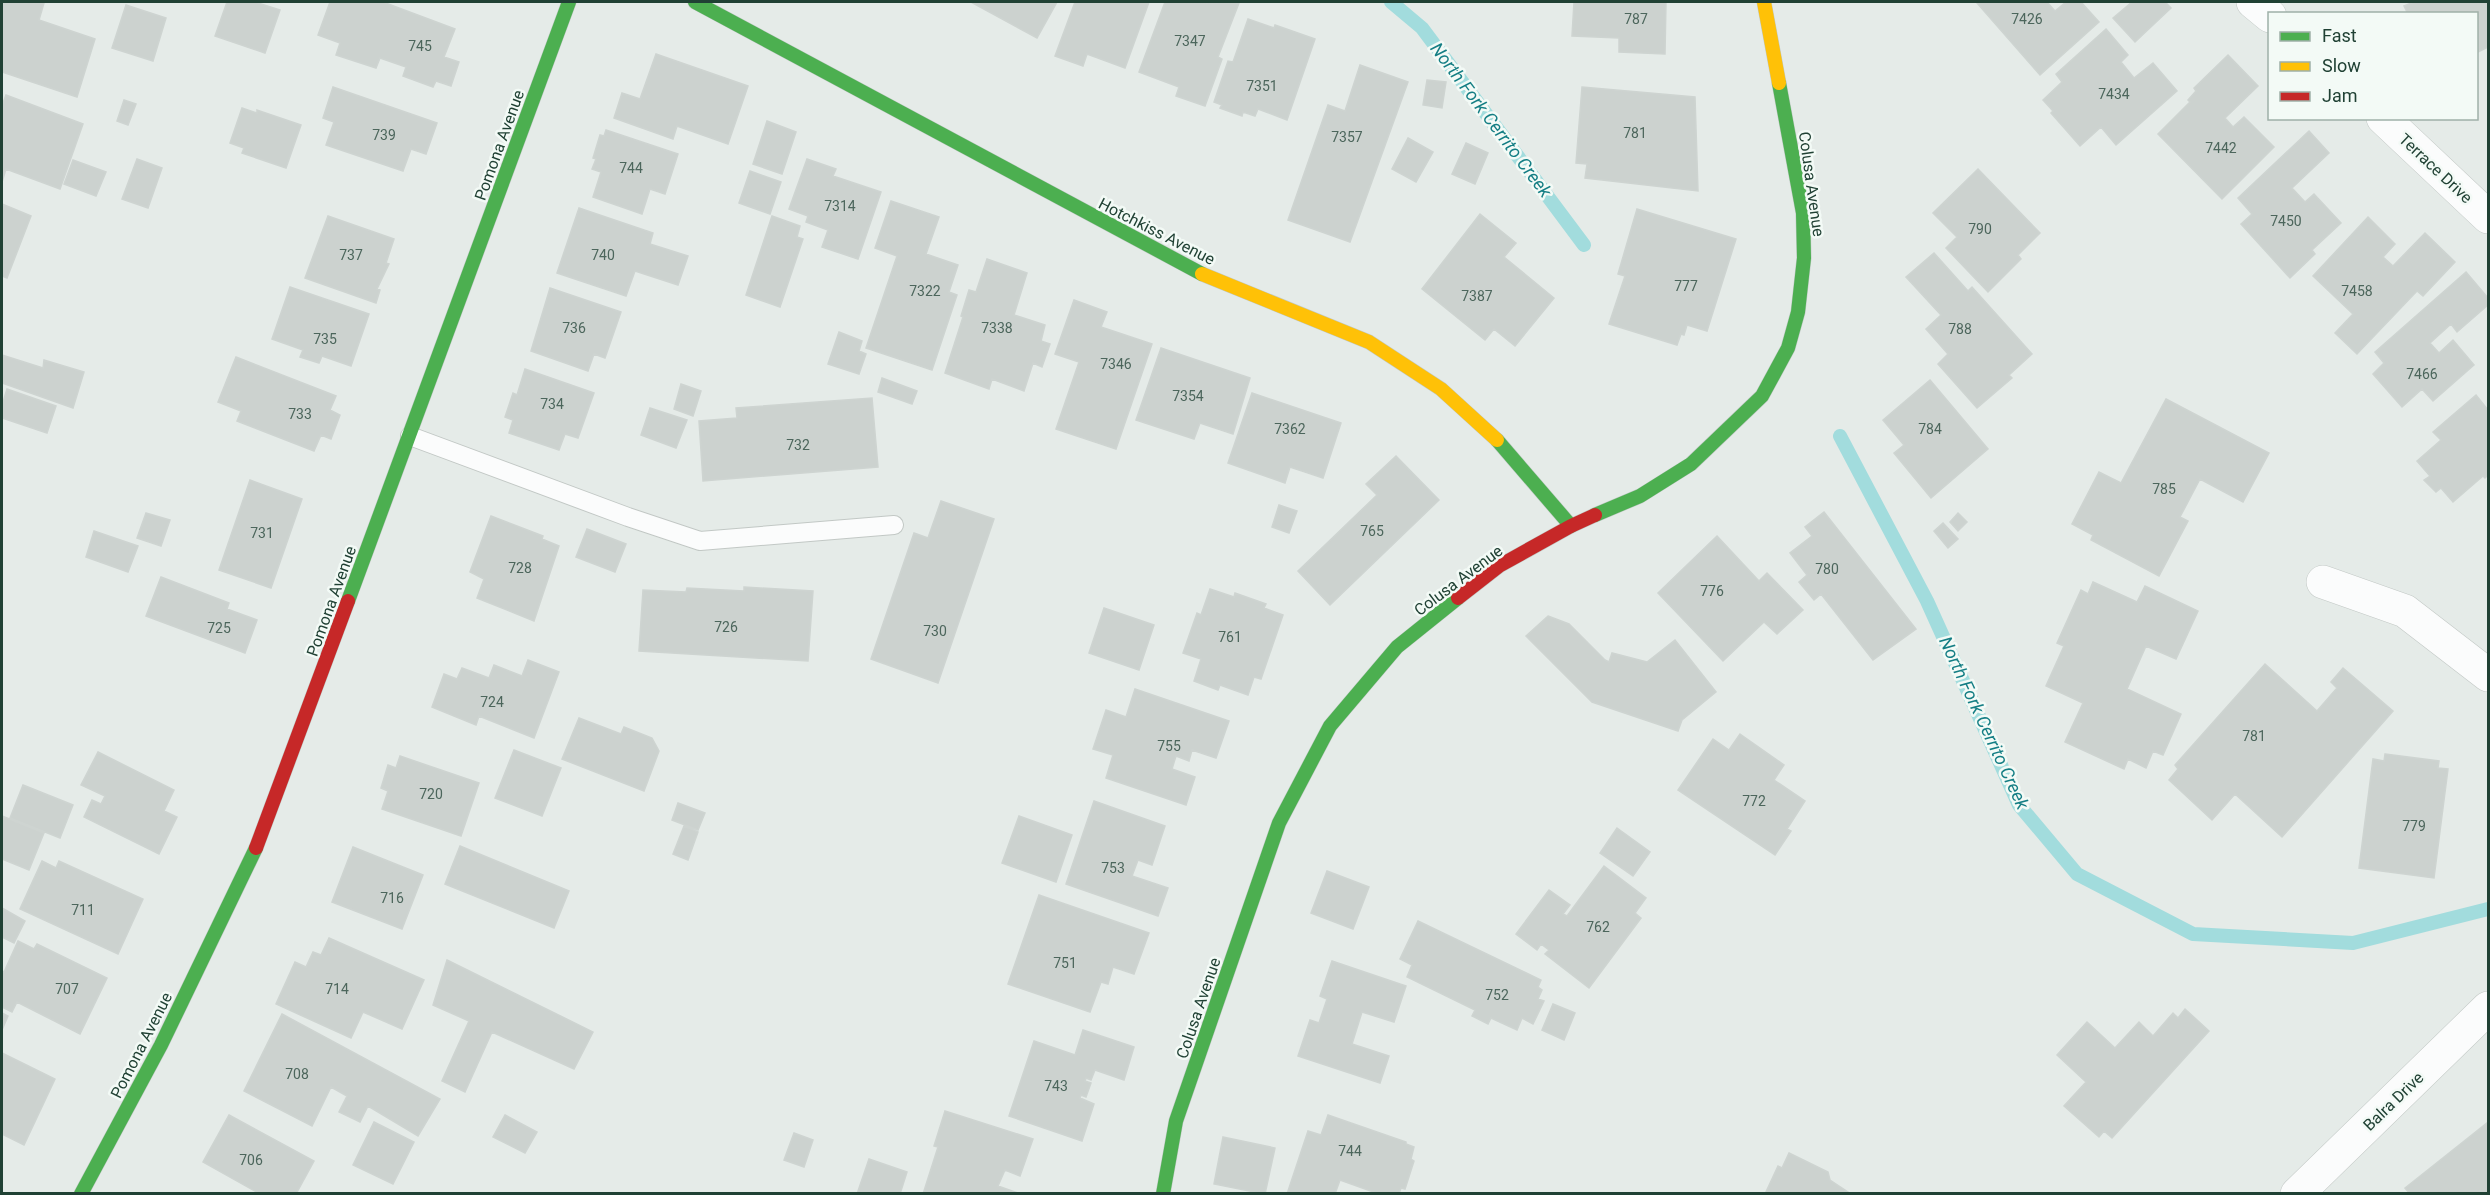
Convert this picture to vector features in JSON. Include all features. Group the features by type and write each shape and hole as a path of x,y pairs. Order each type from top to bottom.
{"street":[{"name":"Pomona Avenue","path":"81,1194 161,1045 261,837 569,2"},
{"name":"Hotchkiss Avenue","path":"695,2 1191,270 1369,342 1441,389 1503,446 1571,526"},
{"name":"Colusa Avenue","path":"1163,1194 1176,1121 1279,823 1330,726 1397,646 1499,566 1571,526 1640,496 1691,464 1762,396 1788,348 1798,312 1804,258 1803,213 1764,2"},
{"path":"2253,2 2268,14"},
{"name":"Terrace Drive","path":"2385,120 2488,217"},
{"path":"2323,582 2405,611 2488,675"},
{"name":"Balra Drive","path":"2296,1194 2488,1008"}],"lane":[{"path":"410,436 628,517 700,541 894,525"}],"building":[{"path":"2,2 44,3 39,20 95,39 77,97 2,72"},
{"path":"227,2 255,2 280,10 265,53 215,36"},
{"path":"330,2 383,2 455,29 444,57 459,62 451,86 436,81 433,87 403,76 406,67 380,58 376,68 336,55 340,43 318,35"},
{"path":"971,2 1057,2 1037,38"},
{"path":"1075,2 1149,2 1125,68 1087,54 1083,66 1055,56"},
{"path":"1165,2 1239,3 1218,57 1222,59 1205,106 1176,96 1179,87 1139,72"},
{"path":"1574,2 1666,2 1665,54 1619,52 1619,38 1572,36"},
{"path":"2047,2 2055,11 2066,2 2081,2 2099,22 2040,75 1977,3"},
{"path":"2132,2 2165,2 2171,8 2135,42 2113,18"},
{"path":"2414,2 2488,2 2488,47 2478,52 2478,12 2407,12 2404,6"},
{"path":"126,5 166,18 153,61 112,48"},
{"path":"1248,19 1274,28 1275,25 1315,39 1287,120 1258,109 1255,116 1243,112 1242,116 1220,108 1222,105 1214,102 1228,61 1233,62"},
{"path":"2106,29 2128,55 2121,62 2134,78 2153,63 2177,91 2116,145 2101,127 2080,146 2051,113 2053,111 2043,100 2062,82 2056,74"},
{"path":"656,54 748,86 728,144 677,126 673,139 614,118 622,93 640,99"},
{"path":"2228,55 2258,86 2225,118 2233,127 2244,117 2274,147 2222,199 2158,134 2190,102 2188,100 2196,91 2194,88"},
{"path":"1360,65 1408,82 1350,242 1288,220 1328,105 1345,111"},
{"path":"1427,80 1446,82 1442,108 1423,105"},
{"path":"333,87 437,123 426,154 411,149 403,171 326,145 334,122 323,118"},
{"path":"1582,87 1695,97 1698,191 1585,178 1587,164 1576,163"},
{"path":"6,95 83,124 60,189 6,169 2,182 2,102"},
{"path":"124,100 136,104 128,125 117,121"},
{"path":"242,108 257,113 257,110 301,125 286,168 242,153 244,148 230,143"},
{"path":"767,121 796,132 782,174 753,164"},
{"path":"606,130 678,154 665,194 650,189 642,214 593,197 601,172 592,169 596,159 593,158 600,135 604,136"},
{"path":"2309,131 2329,153 2292,188 2305,202 2314,194 2341,223 2312,250 2315,254 2290,278 2241,224 2252,214 2238,198"},
{"path":"1408,138 1433,152 1416,182 1392,169"},
{"path":"1466,143 1488,153 1475,184 1452,174"},
{"path":"137,159 162,168 148,208 122,199"},
{"path":"807,159 836,169 833,176 881,192 858,259 822,247 828,230 806,222 808,216 789,209"},
{"path":"73,160 106,172 96,196 64,184"},
{"path":"1978,169 2040,233 2018,255 2021,259 1988,292 1946,248 1957,237 1933,213"},
{"path":"750,171 781,182 770,214 739,203"},
{"path":"891,201 939,217 926,254 958,265 949,292 957,295 932,370 866,348 897,256 875,248"},
{"path":"2,204 31,216 7,278 2,276"},
{"path":"579,208 653,233 650,244 688,256 678,285 635,271 626,296 557,273"},
{"path":"1637,209 1736,239 1707,331 1687,325 1677,345 1609,324 1625,276 1618,274"},
{"path":"1480,214 1516,243 1504,257 1554,298 1515,346 1494,329 1485,340 1422,289"},
{"path":"328,216 394,239 386,263 389,264 377,289 380,290 376,303 305,278"},
{"path":"772,216 800,226 797,237 803,239 780,307 746,295"},
{"path":"2368,217 2395,244 2383,257 2393,266 2425,233 2455,262 2423,296 2417,291 2357,354 2335,333 2353,314 2313,276"},
{"path":"1934,253 1968,291 1972,287 2032,354 2009,375 2012,378 1977,408 1938,364 1948,354 1926,329 1941,315 1906,277"},
{"path":"987,259 1027,273 1014,315 1045,325 1041,341 1050,344 1042,367 1033,363 1024,391 992,379 989,389 945,373 969,290 976,292"},
{"path":"2466,272 2488,298 2488,305 2457,332 2451,324 2430,343 2439,353 2453,340 2474,365 2433,401 2422,389 2402,407 2373,374 2384,363 2375,352"},
{"path":"290,287 369,314 351,366 322,356 319,363 300,357 303,350 272,339"},
{"path":"550,288 621,312 605,358 594,354 588,371 531,351"},
{"path":"1074,300 1107,312 1101,327 1152,344 1116,449 1056,429 1079,362 1055,354"},
{"path":"839,332 862,341 859,351 866,354 859,374 828,364"},
{"path":"1161,348 1250,378 1233,434 1200,423 1194,439 1136,420"},
{"path":"2,355 43,368 44,360 84,372 73,408 2,383"},
{"path":"236,357 336,396 330,410 340,415 331,439 321,435 314,451 237,421 241,411 218,402"},
{"path":"525,369 594,393 578,438 565,434 559,450 509,433 513,420 505,417 513,393 517,395"},
{"path":"882,378 917,391 912,404 878,392"},
{"path":"1930,380 1988,449 1931,498 1894,453 1904,445 1883,420"},
{"path":"681,384 701,391 693,416 674,409"},
{"path":"7,389 56,406 47,433 2,418 2,405"},
{"path":"1252,393 1341,423 1323,478 1290,467 1285,483 1228,463"},
{"path":"2476,395 2488,410 2488,475 2485,478 2483,476 2453,502 2441,488 2436,492 2424,480 2430,476 2417,461 2441,440 2433,432"},
{"path":"872,398 878,467 703,481 699,421 737,418 736,408"},
{"path":"2166,399 2269,453 2243,502 2200,479 2180,517 2188,521 2159,576 2091,540 2093,535 2072,524 2099,472 2121,483"},
{"path":"650,408 687,420 676,448 641,435"},
{"path":"1396,456 1439,500 1330,605 1298,571 1377,495 1366,484"},
{"path":"250,480 302,499 271,588 219,570"},
{"path":"941,501 994,519 938,683 871,659 914,533 928,538"},
{"path":"1279,505 1297,511 1289,533 1272,527"},
{"path":"1824,512 1916,629 1873,660 1821,594 1814,600 1799,582 1807,575 1790,553 1812,536 1805,527"},
{"path":"146,513 170,520 161,546 137,538"},
{"path":"1958,513 1967,522 1958,531 1950,522"},
{"path":"491,516 543,536 542,539 559,546 534,621 477,598 484,579 470,572"},
{"path":"1943,523 1958,539 1948,548 1934,531"},
{"path":"587,529 626,544 615,572 576,557"},
{"path":"94,531 138,546 128,572 86,557"},
{"path":"1717,536 1759,581 1767,573 1803,610 1777,634 1764,622 1723,661 1658,593"},
{"path":"161,577 229,603 227,609 257,620 245,653 146,616"},
{"path":"2093,582 2137,602 2145,586 2198,611 2176,659 2146,646 2127,689 2181,714 2163,755 2153,751 2146,768 2128,759 2124,769 2065,742 2083,703 2046,686 2064,646 2057,643 2081,590 2088,594"},
{"path":"744,587 813,591 808,661 639,651 643,590 686,592 687,588 744,591"},
{"path":"1210,589 1234,597 1235,593 1266,604 1264,608 1283,615 1261,679 1254,677 1248,695 1220,685 1218,690 1194,681 1201,659 1183,653 1197,613 1201,615"},
{"path":"1104,608 1154,625 1139,670 1089,653"},
{"path":"1548,616 1569,624 1609,662 1612,653 1647,662 1675,640 1716,692 1682,720 1678,731 1592,702 1526,636"},
{"path":"528,660 559,672 534,738 479,716 476,725 432,707 444,674 457,679 462,668 489,678 494,665 522,676"},
{"path":"2265,664 2317,711 2337,688 2331,682 2343,668 2393,711 2282,837 2235,794 2212,820 2169,780 2178,769 2175,765"},
{"path":"1135,689 1229,721 1216,758 1192,750 1189,761 1176,756 1172,769 1195,777 1186,805 1106,778 1113,755 1093,749 1106,710 1126,717"},
{"path":"579,718 621,734 624,727 652,738 659,751 644,791 562,759"},
{"path":"1740,734 1784,765 1774,780 1805,801 1787,829 1791,831 1775,855 1678,790 1713,739 1729,750"},
{"path":"514,750 561,768 542,816 495,798"},
{"path":"98,752 174,790 164,811 177,817 159,854 84,817 92,800 101,804 105,796 81,785"},
{"path":"2385,754 2439,761 2438,768 2448,769 2434,878 2359,868 2373,759 2384,761"},
{"path":"400,756 479,783 461,836 382,809 388,791 381,788 388,765 396,768"},
{"path":"23,785 73,805 60,838 10,818"},
{"path":"1094,801 1165,826 1152,865 1138,860 1132,876 1168,888 1158,916 1066,884"},
{"path":"678,803 705,813 698,830 672,820"},
{"path":"2,816 44,833 29,870 2,859"},
{"path":"1019,816 1072,835 1056,882 1002,863"},
{"path":"684,826 698,832 688,860 673,854"},
{"path":"1617,828 1650,852 1633,876 1600,853"},
{"path":"460,846 569,891 554,928 445,884"},
{"path":"353,847 423,875 402,929 332,902"},
{"path":"42,861 56,868 59,861 143,899 118,954 20,909"},
{"path":"1604,866 1646,898 1635,913 1641,918 1589,988 1545,954 1549,950 1541,944 1537,950 1516,934 1549,890 1570,905 1563,914 1567,916"},
{"path":"1327,871 1369,887 1353,929 1311,913"},
{"path":"1039,895 1149,933 1134,974 1113,967 1108,984 1101,982 1090,1012 1008,984"},
{"path":"2,908 25,921 14,943 2,937"},
{"path":"1418,921 1541,980 1538,987 1542,990 1538,999 1544,1001 1533,1024 1522,1018 1517,1030 1491,1018 1488,1024 1472,1016 1475,1010 1407,977 1412,965 1400,959"},
{"path":"329,938 424,980 402,1029 363,1012 351,1038 276,1004 295,962 306,967 313,952 321,955"},
{"path":"18,941 34,949 37,944 107,978 80,1034 17,1002 12,1012 2,1007 2,971 4,972"},
{"path":"447,960 593,1032 574,1069 492,1032 465,1092 442,1081 469,1021 433,1005"},
{"path":"1332,961 1406,986 1394,1022 1362,1012 1352,1044 1389,1056 1380,1083 1298,1056 1310,1020 1319,1023 1327,999 1320,996"},
{"path":"1553,1004 1575,1013 1564,1040 1542,1030"},
{"path":"2185,1009 2209,1031 2112,1138 2104,1131 2099,1137 2064,1106 2086,1082 2057,1055 2087,1022 2115,1048 2139,1022 2153,1036 2173,1013 2178,1018"},
{"path":"2,1013 8,1016 2,1030"},
{"path":"282,1014 440,1099 418,1136 368,1106 360,1122 339,1112 347,1096 331,1087 312,1126 244,1091"},
{"path":"1083,1030 1134,1047 1124,1080 1095,1070 1091,1080 1086,1078 1085,1081 1091,1083 1086,1097 1081,1095 1080,1098 1094,1104 1082,1141 1009,1116 1034,1041 1075,1055"},
{"path":"2,1053 55,1079 24,1145 2,1134"},
{"path":"945,1111 1033,1139 1020,1176 1005,1170 998,1186 1021,1194 923,1194 938,1147 934,1146"},
{"path":"229,1115 314,1161 296,1194 260,1194 203,1162"},
{"path":"505,1115 537,1132 525,1153 493,1137"},
{"path":"1328,1115 1406,1142 1414,1147 1411,1159 1414,1161 1405,1189 1401,1188 1399,1194 1379,1194 1340,1180 1335,1194 1287,1194 1308,1131 1321,1135"},
{"path":"374,1122 414,1142 393,1184 353,1165"},
{"path":"2487,1123 2488,1194 2410,1194 2405,1188"},
{"path":"794,1133 813,1140 804,1167 784,1160"},
{"path":"1223,1137 1275,1148 1265,1194 1214,1184"},
{"path":"1789,1153 1828,1172 1830,1180 1851,1194 1765,1194 1778,1166 1782,1168"},
{"path":"869,1159 907,1172 900,1194 857,1194"}],"waterway":[{"name":"North Fork Cerrito Creek","path":"1391,2 1422,28 1584,245"},
{"name":"North Fork Cerrito Creek","path":"1840,436 1927,601 2019,805 2077,874 2193,934 2353,943 2488,909"}],"traffic: fast":[{"path":"348,601 569,2"},
{"path":"695,2 1202,274"},
{"path":"1595,515 1640,496 1691,464 1762,396 1788,348 1798,312 1804,258 1803,213 1779,83"},
{"path":"1497,440 1571,526"},
{"path":"1163,1194 1176,1121 1279,823 1330,726 1397,647 1458,598"},
{"path":"81,1194 161,1045 256,848"}],"traffic: slow":[{"path":"1764,2 1779,83"},
{"path":"1202,274 1369,342 1441,389 1497,440"}],"traffic: jam":[{"path":"1458,598 1499,566 1595,515"},
{"path":"256,848 348,601"}]}
